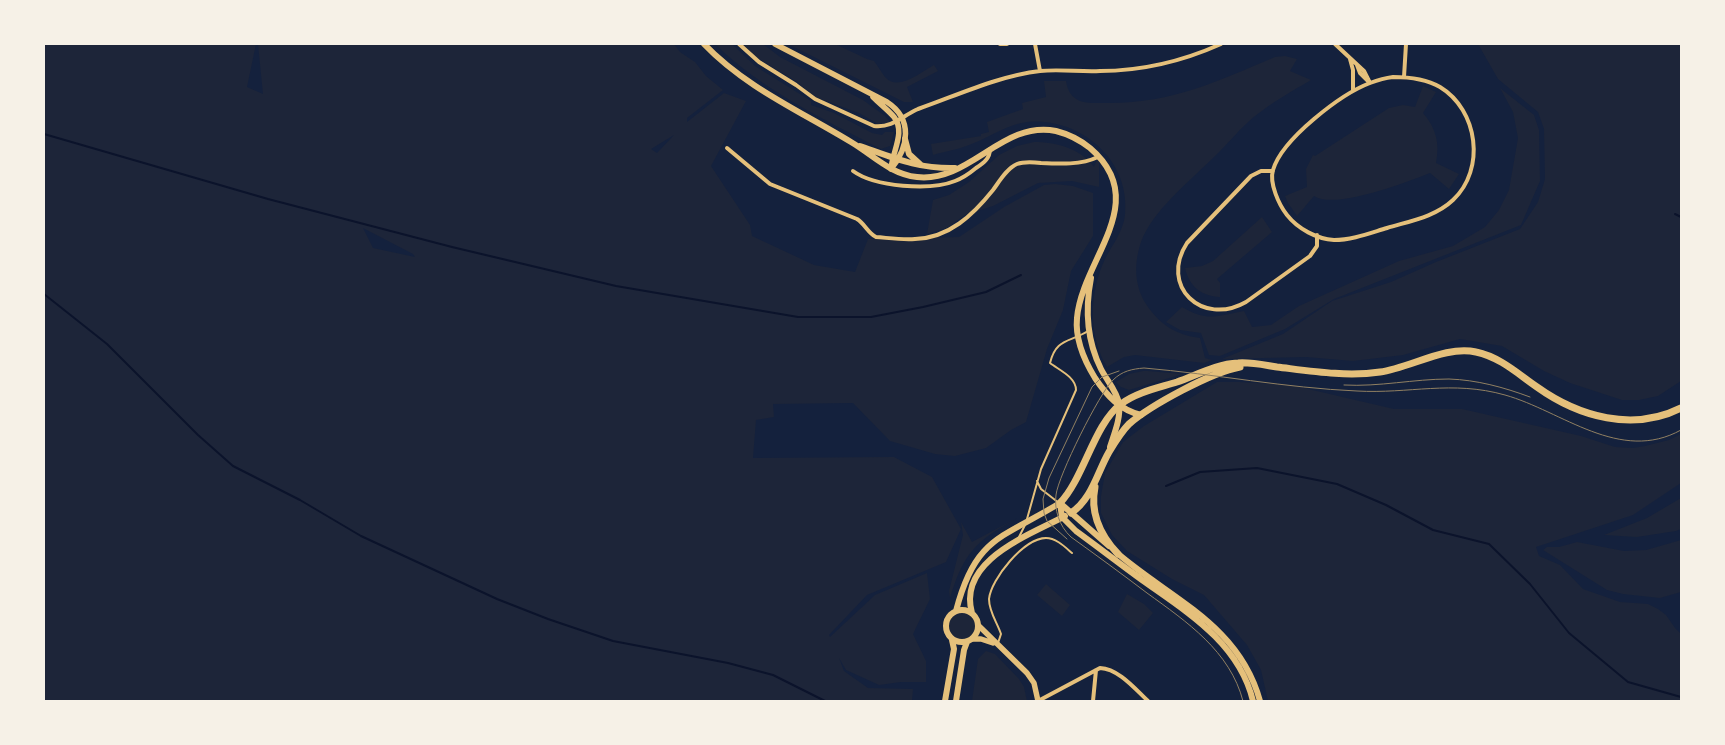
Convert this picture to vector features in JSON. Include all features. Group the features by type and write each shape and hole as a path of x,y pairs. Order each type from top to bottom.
{"main road":[{"path":"704,44 726,66 749,83 853,143 891,169 906,175 925,177 944,174 961,168 1017,134 1037,129 1049,130 1076,139 1090,148 1098,156 1110,176 1116,203 1111,228 1079,304 1077,319 1078,337 1093,375 1108,395 1119,405 1141,415"},
{"path":"905,139 909,154 924,167"},
{"path":"853,143 895,159 924,167 961,168"},
{"path":"1094,266 1088,297 1089,330 1095,355 1116,393 1119,405 1118,420 1109,452"},
{"path":"945,701 954,649 952,640 947,633 946,625 948,618 956,611 965,581 980,555 999,538 1060,503 1069,493 1103,425 1119,405 1149,391 1224,365 1244,363 1260,364 1364,374 1380,372 1454,351 1468,351 1483,354 1504,363 1539,388 1566,404 1591,414 1624,421 1641,420 1657,418 1681,408"},
{"path":"972,613 971,595 980,572 995,555 1016,541 1071,513 1084,502 1109,452 1122,432 1141,415 1220,373 1240,367 1260,364"},
{"path":"1097,477 1093,499 1096,519 1105,538 1118,554"},
{"path":"1060,503 1118,554 1195,610 1221,632 1244,663 1260,701"},
{"path":"1060,503 1062,517 1076,530 1192,615 1214,634 1224,645 1241,672 1253,701"},
{"path":"956,611 963,610 972,613 976,618 978,625 977,633 964,650 956,701"},
{"path":"952,640 960,643 970,641"}],"street":[{"path":"739,44 759,62 796,85 815,99 874,126 887,126 918,109 1010,78 1040,71 1101,71 1147,67 1184,58 1221,44"},
{"path":"774,44 892,106 902,117 906,129 905,139 891,169"},
{"path":"1000,44 1007,44"},
{"path":"1035,44 1040,71"},
{"path":"1335,44 1364,71 1370,83"},
{"path":"1404,77 1406,44"},
{"path":"1348,55 1354,70 1353,91"},
{"path":"1404,77 1417,79 1439,87 1458,102 1465,112 1470,125 1474,147 1473,158 1467,180 1454,199 1432,214 1347,239 1332,239 1317,235 1300,227 1284,211 1276,192 1273,171 1285,150 1304,127 1353,91 1382,79 1404,77"},
{"path":"870,94 897,121 899,133 895,159"},
{"path":"727,148 770,184 857,219 864,224 871,234 876,237 916,239 940,234 956,226 970,216 1006,173 1016,164 1027,162 1074,163 1090,160 1098,156"},
{"path":"853,171 872,181 918,186 933,186 956,181 966,175 987,159 990,155 990,149"},
{"path":"1273,171 1258,172 1249,178 1187,243 1181,254 1178,267 1179,280 1185,293 1194,303 1205,309 1217,311 1234,307 1246,302 1310,256 1317,246 1317,235"},
{"path":"978,625 1031,678 1038,701 1096,670 1105,668 1113,672 1148,701"},
{"path":"970,641 982,639 997,644"},
{"path":"1093,701 1096,670"}],"lane":[{"path":"1016,541 1026,522 1037,482 1076,390 1076,384 1072,379 1050,364 1052,356 1056,347 1062,342 1078,337 1089,330"},
{"path":"1037,482 1041,489 1060,503"},
{"path":"997,644 1001,634 991,612 989,598 994,583 1003,569 1023,550 1041,539 1054,540 1072,553"}],"shaded area":[{"path":"44,44 256,44 247,87 263,94 258,44 674,44 680,52 695,62 706,76 723,90 687,118 687,122 724,93 746,101 711,166 750,225 752,236 814,265 855,272 868,239 959,237 1004,207 1044,185 1055,184 1073,186 1093,193 1093,236 1071,271 1063,310 1047,349 1026,422 1011,430 986,448 955,456 935,454 890,441 853,403 773,404 774,417 756,420 753,458 894,457 932,477 961,529 946,562 867,595 829,635 830,637 875,595 927,573 930,599 913,634 926,661 926,682 901,682 879,685 846,670 839,658 844,671 868,688 913,689 912,701 44,701","holes":["674,135 657,153 651,149","363,228 413,254 415,257 373,248"]},
{"path":"715,44 732,44 755,66 811,101 811,105 834,113 872,133 882,135 885,132 894,132 890,146 881,149 815,115 773,90 753,76"},
{"path":"742,44 763,44 780,57 863,100 885,116 891,123 878,124 859,113 815,97 797,82 754,56"},
{"path":"788,44 835,44 874,61 885,77 890,81 903,82 934,65 938,71 907,87 913,102 904,102"},
{"path":"1478,44 1681,44 1681,381 1658,396 1639,400 1622,400 1570,383 1544,371 1502,346 1460,339 1403,355 1353,361 1306,357 1222,359 1283,334 1332,301 1391,282 1436,262 1520,229 1538,202 1545,179 1544,129 1538,112 1498,79"},
{"path":"1285,56 1297,59 1290,71 1311,80 1269,106 1244,126 1163,207 1147,230 1141,242 1137,258 1136,274 1142,297 1151,311 1162,323 1183,334 1200,338 1205,358 1212,360 1204,363 1135,355 1124,357 1107,367 1101,355 1096,341 1094,328 1093,314 1096,286 1105,259 1117,238 1124,221 1125,195 1120,177 1111,160 1098,146 1083,135 1066,127 1047,122 1027,122 1013,125 964,147 933,155 931,144 981,136 981,134 989,132 987,122 1023,109 1022,103 1046,97 1044,81 1066,81 1068,89 1076,99 1088,103 1132,102 1175,95 1195,89 1275,57"},
{"path":"1423,86 1436,92 1423,113 1431,124 1436,136 1436,163 1459,174 1449,189 1430,173 1389,188 1354,197 1338,200 1324,199 1314,196 1297,216 1285,196 1307,187 1306,169 1313,155 1315,156 1389,108 1403,105 1415,107"},
{"path":"1500,88 1534,115 1539,130 1540,181 1521,225 1334,299 1285,329 1220,356 1209,355 1201,333 1180,330 1166,322 1182,307 1199,315 1206,316 1219,316 1244,311 1252,327 1271,325 1299,306 1399,261 1453,246 1485,227 1499,210 1509,190 1518,138 1513,112"},
{"path":"1034,142 1051,143 1067,147 1082,155 1094,167 1099,154 1099,187 1072,181 1038,183 993,206 965,215 947,228 927,234 933,200 949,195 969,182 999,155 1017,146"},
{"path":"1262,217 1272,232 1217,279 1220,283 1220,297 1207,295 1197,289 1189,280 1185,268 1202,266 1213,261"},
{"path":"1143,371 1183,374 1129,390 1121,387 1116,382 1129,374"},
{"path":"1217,382 1291,385 1394,409 1462,409 1581,436 1615,447 1633,448 1645,446 1669,440 1681,434 1681,483 1633,515 1536,547 1539,556 1560,565 1583,589 1620,602 1648,604 1666,615 1681,634 1681,701 1268,701 1261,670 1247,645 1204,595 1172,579 1127,551 1112,535 1101,513 1101,496 1105,473 1123,442 1144,426"},
{"path":"1681,498 1681,529 1637,537 1604,535 1647,518"},
{"path":"1017,518 981,541 973,549 961,569 950,598 949,591 963,535 961,522 972,542"},
{"path":"1681,540 1681,592 1660,598 1623,594 1607,590 1543,550 1547,547 1559,547 1577,542 1624,551 1646,550"},
{"path":"1046,584 1070,605 1062,616 1037,595"},
{"path":"1127,594 1144,604 1153,613 1139,630 1118,612"},
{"path":"962,613 971,617 975,626 971,635 962,639 953,635 949,626 953,617"},
{"path":"986,651 995,654 1019,679 1024,687 1027,701 972,701 978,659"}],"waterway":[{"path":"44,134 268,199 452,247 616,286 798,317 871,317 923,307 986,292 1021,275"},
{"path":"1675,214 1681,217"},
{"path":"44,294 107,344 198,435 233,466 300,500 361,536 497,599 548,619 613,641 728,663 773,675 825,701"},
{"path":"1166,486 1200,472 1257,468 1337,484 1386,505 1433,530 1489,544 1530,584 1569,633 1628,682 1681,697"}],"tram line":[{"path":"1243,701 1237,683 1228,667 1205,639 1177,615 1071,537 1060,523 1056,506 1058,485 1071,453 1099,400 1113,380 1120,374 1131,370 1144,368 1277,384 1357,391 1467,388 1505,395 1526,402 1570,422 1614,438 1636,441 1658,439 1681,430"},
{"path":"1067,539 1047,521 1044,513 1043,499 1049,478 1092,387 1102,377 1119,371"},
{"path":"1344,385 1370,385 1449,379 1490,385 1530,397"}]}
